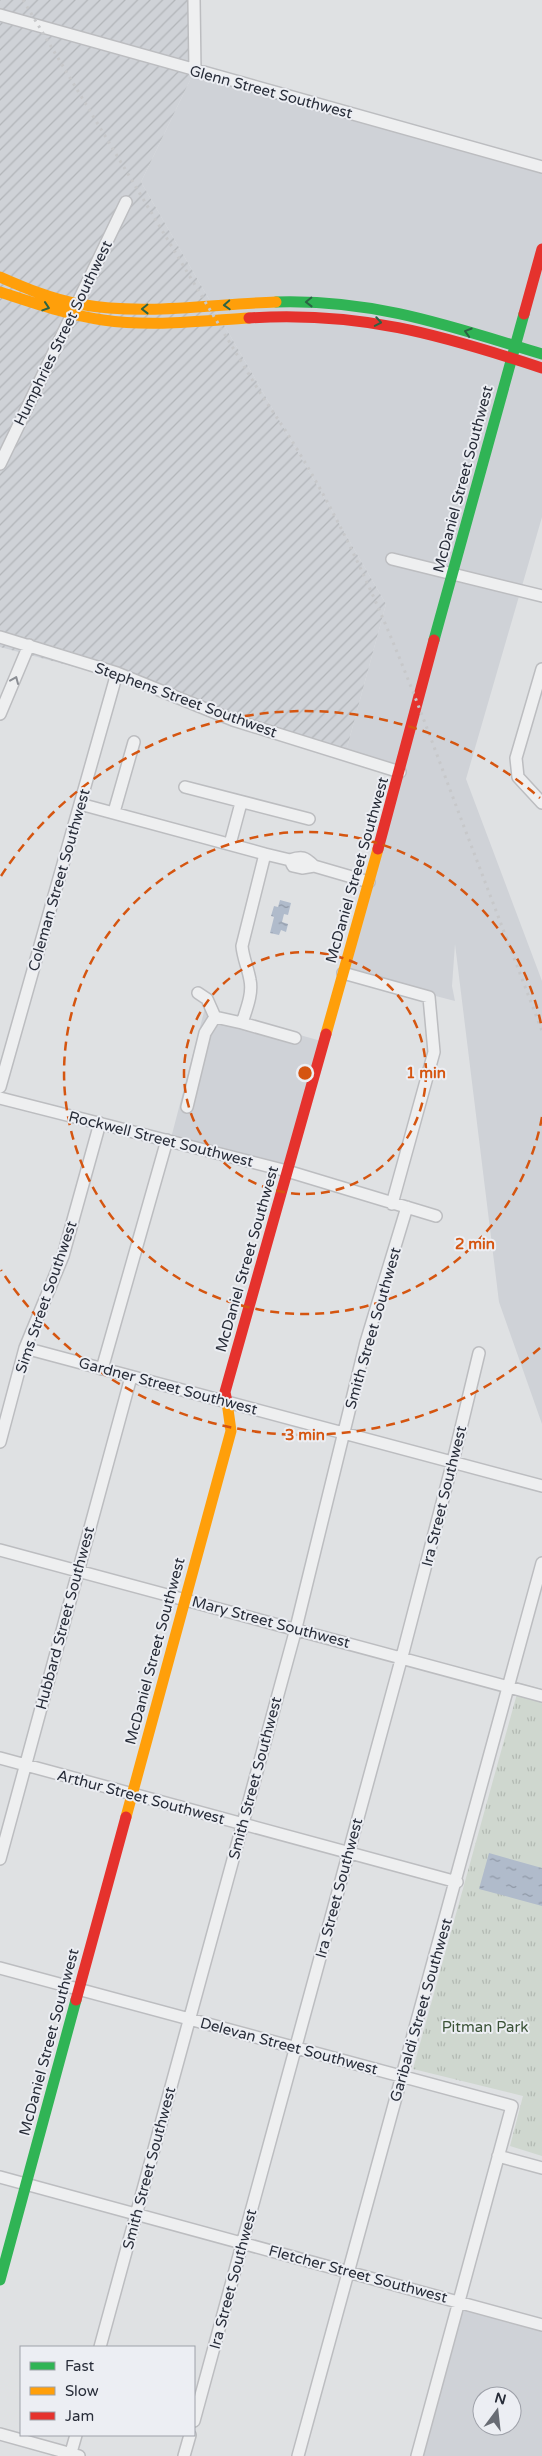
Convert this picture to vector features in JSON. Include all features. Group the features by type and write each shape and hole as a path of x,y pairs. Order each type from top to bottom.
{"street":[{"path":"194,0 195,71"},
{"name":"Glenn Street Southwest","path":"0,15 542,167"},
{"name":"Humphries Street Southwest","path":"0,464 126,202"},
{"name":"McDaniel Street Southwest","path":"0,2280 231,1431 225,1392 400,772 423,681 542,249"},
{"path":"0,277 27,289 78,304 145,309 259,303 339,303 415,316 542,354"},
{"path":"0,292 72,315 104,321 144,323 284,316 350,318 422,331 542,368"},
{"path":"392,558 542,596"},
{"name":"Stephens Street Southwest","path":"0,637 116,673 233,720 400,772"},
{"path":"0,714 30,645"},
{"path":"542,670 516,758 518,778 542,803"},
{"name":"Coleman Street Southwest","path":"0,1087 116,673"},
{"path":"114,812 134,742"},
{"path":"185,787 309,819"},
{"path":"230,844 241,803"},
{"path":"80,804 290,860 293,866 302,868 314,866 369,882"},
{"path":"242,1023 251,982 242,946 265,854"},
{"path":"343,973 429,997 434,1052 392,1204"},
{"path":"198,993 207,998 215,1017"},
{"path":"215,1017 295,1038"},
{"path":"187,1107 205,1033 215,1017"},
{"name":"Rockwell Street Southwest","path":"0,1098 287,1171 436,1216"},
{"name":"Sims Street Southwest","path":"0,1442 25,1348 63,1256 100,1123"},
{"path":"102,1369 167,1140"},
{"name":"Smith Street Southwest","path":"100,2346 296,1628 366,1342 407,1207"},
{"name":"Gardner Street Southwest","path":"25,1348 542,1486"},
{"name":"Ira Street Southwest","path":"195,2417 402,1658 479,1353"},
{"name":"Hubbard Street Southwest","path":"0,1859 131,1377"},
{"name":"Mary Street Southwest","path":"0,1550 296,1628 542,1696"},
{"name":"Garibaldi Street Southwest","path":"298,2456 401,2076 457,1882 542,1564"},
{"name":"Arthur Street Southwest","path":"0,1758 457,1882"},
{"name":"Delevan Street Southwest","path":"0,1968 512,2106 498,2156"},
{"path":"417,2456 498,2156 542,2168"},
{"name":"Fletcher Street Southwest","path":"0,2177 542,2325"},
{"path":"0,2434 73,2455 76,2436"},
{"path":"184,2456 190,2436"}],"shaded area":[{"path":"0,0 191,0 194,72 141,182 386,604 345,755 112,677 0,647"},
{"path":"194,72 542,168 542,517 466,779 542,981 542,1424 499,1302 455,944 452,986 455,1001 339,971 397,776 345,755 386,604 141,182"},
{"path":"205,1008 321,1041 285,1173 170,1142"},
{"path":"455,2297 542,2325 542,2456 412,2456"}],"green space":[{"name":"Pitman Park","path":"520,1683 542,1689 542,2156 510,2146 523,2096 413,2069"}],"water":[{"path":"280,900 291,903 288,915 284,914 282,922 288,924 286,932 281,930 279,935 270,933 274,917 271,916 274,906 278,907"},
{"path":"489,1853 542,1868 542,1906 479,1889"}],"railway":[{"path":"23,0 262,396 292,441 320,488 345,536 390,635 542,1031"}],"traffic: fast":[{"path":"276,302 312,302 346,305 411,316 542,354"},
{"path":"434,640 524,314"},
{"path":"0,2280 76,2000"}],"traffic: slow":[{"path":"0,277 58,299 103,307 153,309 276,302"},
{"path":"0,292 77,315 121,322 176,323 249,318"},
{"path":"326,1034 378,849"},
{"path":"126,1817 231,1431 227,1402"}],"traffic: jam":[{"path":"524,314 542,249"},
{"path":"249,318 327,318 363,322 433,335 542,368"},
{"path":"378,849 434,640"},
{"path":"227,1402 225,1392 326,1034"},
{"path":"76,2000 126,1817"}]}
